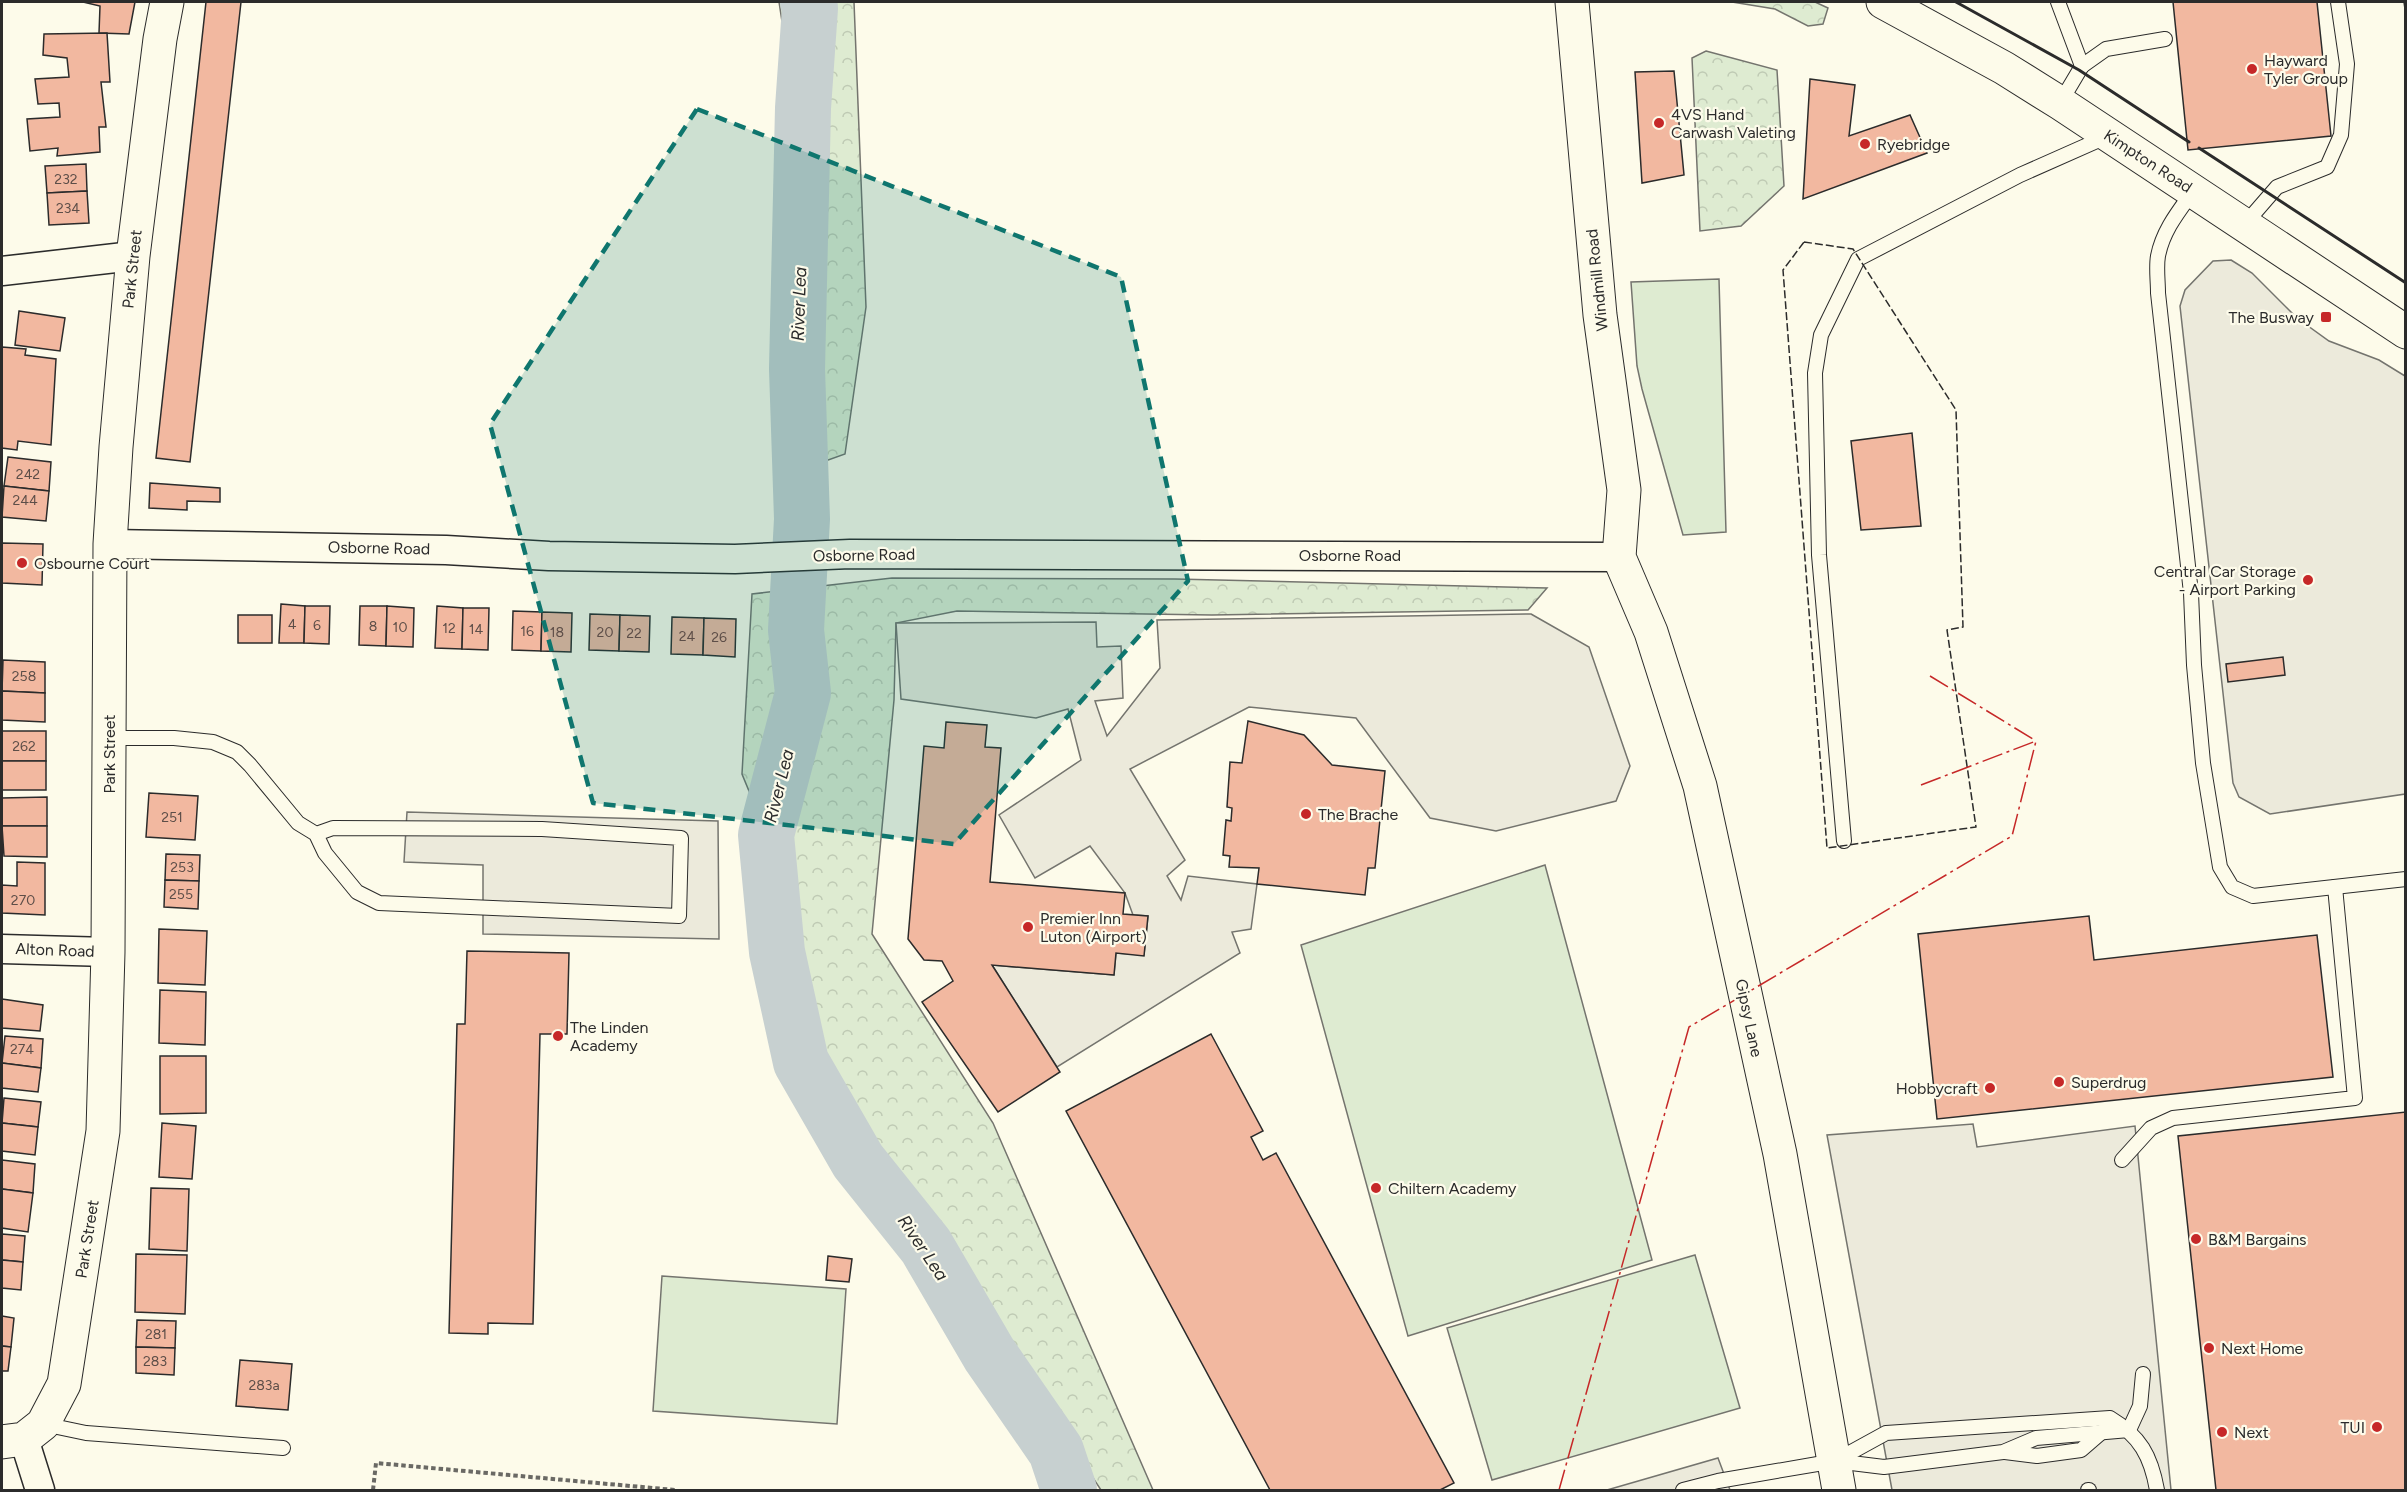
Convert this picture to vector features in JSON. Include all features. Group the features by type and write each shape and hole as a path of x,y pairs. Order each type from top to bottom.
{"main road":[{"name":"Park Street","path":"23,1435 64,1384 103,1131 108,952 110,544 133,256 160,39 167,2"},
{"name":"Windmill Road","path":"1572,2 1600,315 1624,490 1619,557"},
{"name":"Kimpton Road","path":"1883,2 2004,68 2060,103 2406,332"},
{"name":"Gipsy Lane","path":"1619,557 1651,632 1700,786 1780,1154 1837,1476"}],"street":[{"path":"2,271 133,256"},
{"name":"Osborne Road","path":"110,544 434,549 549,556 735,559 850,554 1619,557"},
{"name":"Alton Road","path":"2,949 108,952"},
{"path":"23,1435 40,1491"}],"lane":[{"path":"2058,2 2082,66"},
{"path":"2244,225 2277,187 2327,167 2342,135 2347,64 2338,2"},
{"path":"2060,103 2082,66 2106,49 2165,39"},
{"path":"1844,841 1819,555 1815,373 1821,335 1858,259 2020,174 2109,136"},
{"path":"2194,190 2168,225 2158,257 2158,293 2191,593 2194,665 2203,763 2220,867 2232,887 2253,896 2406,879"},
{"path":"110,738 174,738 213,742 237,752 298,823 316,834 325,853 357,892 379,903 678,916 681,838 542,829 333,828 316,834"},
{"path":"2122,1160 2151,1128 2173,1118 2355,1098 2335,887"},
{"path":"2129,1430 2140,1406 2143,1374"},
{"path":"1837,1476 1886,1433 2110,1418 2129,1430 2143,1449 2155,1478 2157,1491"},
{"path":"1683,1491 1718,1481 1837,1476 1884,1467 2003,1452 2037,1456 2081,1450 2103,1431 2129,1430"},
{"path":"23,1435 86,1432 283,1448"}],"path":[{"path":"374,1491 376,1463 675,1491"}],"highlighted area":[{"path":"697,109 1121,277 1188,581 954,844 593,803 490,424"}],"green space":[{"path":"779,2 854,2 866,307 845,454 817,464 788,462 778,404 787,54"},
{"path":"1732,2 1815,2 1828,8 1823,24 1808,26 1775,9"},
{"path":"1706,51 1777,70 1784,186 1741,226 1700,231 1692,58"},
{"path":"1719,279 1726,532 1683,535 1637,366 1631,282"},
{"path":"892,578 1175,579 1547,588 1528,610 1212,615 957,611 896,623 894,700 872,934 993,1123 1153,1490 1101,1490 829,1082 747,876 751,796 742,774 752,594"},
{"path":"1545,865 1652,1260 1408,1336 1301,945"},
{"path":"1695,1255 1740,1408 1492,1480 1447,1328"},
{"path":"662,1276 846,1289 837,1424 653,1411"}],"shaded area":[{"name":"Central Car Storage - Airport Parking","path":"2231,260 2252,273 2297,318 2329,341 2379,360 2405,376 2405,794 2270,814 2239,797 2233,783 2180,306 2185,290 2213,261"},
{"path":"1531,614 1589,647 1630,766 1616,801 1496,831 1430,818 1356,718 1249,707 1130,769 1185,860 1167,876 1181,900 1188,876 1257,884 1251,929 1232,932 1240,953 1057,1067 992,965 1114,975 1116,953 1144,955 1148,916 1133,915 1125,893 1090,846 1035,878 999,815 1081,760 1068,709 1036,718 901,699 896,623 1096,622 1097,647 1121,646 1123,698 1095,701 1107,736 1160,668 1157,620"},
{"path":"407,812 718,821 719,939 483,934 483,865 404,862"},
{"path":"1973,1124 1977,1147 2135,1126 2171,1490 1892,1490 1827,1135"},
{"path":"1718,1458 1730,1490 1607,1490"}],"building":[{"path":"83,2 135,2 129,34 99,33 100,6"},
{"path":"206,2 241,2 190,462 156,458"},
{"name":"Hayward Tyler Group","path":"2173,2 2317,2 2331,136 2188,150"},
{"path":"107,33 110,82 101,82 106,127 99,127 100,152 57,156 58,148 30,151 27,119 60,117 59,103 38,104 35,79 69,77 67,58 43,55 44,34"},
{"name":"4VS Hand Carwash Valeting","path":"1674,71 1684,175 1642,183 1635,72"},
{"name":"Ryebridge","path":"1810,79 1855,85 1849,136 1910,115 1927,153 1803,199"},
{"path":"86,164 87,191 47,193 45,166"},
{"path":"87,191 89,223 49,225 47,193"},
{"path":"19,311 65,318 60,351 15,345"},
{"path":"2,347 26,349 25,355 56,359 51,445 18,441 17,450 2,448"},
{"path":"1912,433 1921,526 1861,530 1851,441"},
{"path":"8,457 51,462 49,491 4,486"},
{"path":"150,483 220,488 220,502 187,501 187,510 149,508"},
{"path":"4,486 49,491 46,521 2,517"},
{"name":"Osbourne Court","path":"2,543 43,544 42,585 2,583"},
{"path":"281,604 305,606 304,643 279,643"},
{"path":"305,606 330,606 329,644 304,643"},
{"path":"360,606 387,606 386,646 359,645"},
{"path":"387,606 414,608 413,647 386,646"},
{"path":"437,606 463,608 462,649 435,648"},
{"path":"463,608 489,608 488,650 462,649"},
{"path":"513,611 542,612 541,651 512,650"},
{"path":"542,612 572,613 571,652 541,651"},
{"path":"590,614 620,615 619,651 589,650"},
{"path":"238,615 272,615 272,643 238,643"},
{"path":"620,615 650,616 649,652 619,651"},
{"path":"672,617 704,618 703,655 671,654"},
{"path":"704,618 736,619 735,657 703,655"},
{"path":"2283,657 2285,675 2228,682 2226,664"},
{"path":"3,660 45,662 45,693 2,691"},
{"path":"2,691 45,693 45,722 2,720"},
{"name":"The Brache","path":"1248,721 1304,735 1332,765 1385,771 1375,868 1368,868 1365,895 1257,884 1259,868 1229,867 1230,856 1223,855 1226,820 1231,821 1232,808 1227,807 1230,762 1242,763"},
{"name":"Premier Inn Luton (Airport)","path":"946,722 987,725 985,747 1001,748 990,882 1125,893 1123,914 1148,916 1144,956 1116,953 1114,975 992,965 1060,1072 998,1112 922,1002 953,981 942,961 924,960 908,939 924,746 944,748"},
{"path":"2,731 46,731 46,761 2,761"},
{"path":"2,761 46,761 46,790 2,790"},
{"path":"149,793 198,796 195,840 146,837"},
{"path":"47,797 47,826 2,826 2,798"},
{"path":"2,826 47,826 47,857 4,856"},
{"path":"166,854 200,855 199,881 165,880"},
{"path":"17,862 45,863 45,915 2,913 2,885 17,886"},
{"path":"165,880 199,881 198,909 164,907"},
{"path":"2089,916 2094,960 2317,935 2333,1077 1937,1119 1918,934"},
{"path":"159,929 207,931 205,985 158,983"},
{"path":"467,951 569,953 567,1034 540,1034 533,1324 488,1323 488,1334 449,1333 457,1024 465,1024"},
{"path":"160,990 206,992 205,1045 159,1043"},
{"path":"2,999 43,1005 40,1031 2,1028"},
{"path":"1211,1034 1263,1131 1251,1137 1263,1160 1276,1153 1454,1483 1440,1490 1270,1490 1066,1111"},
{"path":"5,1036 43,1039 41,1068 2,1063"},
{"path":"160,1056 206,1056 206,1113 160,1114"},
{"path":"2,1063 41,1068 38,1092 2,1088"},
{"path":"4,1098 41,1102 38,1127 2,1123"},
{"path":"2406,1112 2406,1490 2216,1490 2178,1136"},
{"path":"2,1123 38,1127 35,1155 2,1151"},
{"path":"162,1123 196,1126 192,1179 159,1177"},
{"path":"2,1160 35,1164 33,1193 2,1189"},
{"path":"151,1188 189,1189 187,1251 149,1249"},
{"path":"2,1189 33,1193 28,1232 2,1228"},
{"path":"2,1234 25,1236 23,1262 2,1260"},
{"path":"136,1254 187,1255 185,1314 135,1312"},
{"path":"828,1256 852,1259 849,1282 826,1280"},
{"path":"2,1260 23,1262 21,1290 2,1288"},
{"path":"2,1316 14,1318 11,1347 2,1346"},
{"path":"137,1320 176,1321 175,1348 136,1347"},
{"path":"2,1346 11,1347 8,1371 2,1371"},
{"path":"136,1347 175,1348 174,1375 136,1373"},
{"path":"240,1360 292,1364 288,1410 236,1406"}],"waterway":[{"name":"River Lea","path":"808,2 810,8 803,108 797,369 802,519 796,630 803,693 766,835 777,952 801,1062 858,1161 926,1246 989,1354 1056,1451 1069,1490"}],"fence":[{"path":"2404,2 2406,16"},
{"path":"1804,242 1853,249 1956,410 1963,627 1947,630 1976,827 1827,848 1783,270 1804,242"}],"wall":[{"path":"1956,2 2079,70 2189,142"},
{"path":"2199,148 2406,283"}],"power":[{"path":"1930,676 2036,741"},
{"path":"1921,785 2036,741"},
{"path":"1559,1490 1689,1027 2012,836 2036,741"}],"place":[{"name":"Hayward Tyler Group","path":"2252,69"},
{"name":"4VS Hand Carwash Valeting","path":"1659,123"},
{"name":"Ryebridge","path":"1865,144"},
{"name":"The Busway","path":"2326,317"},
{"name":"Osbourne Court","path":"22,563"},
{"name":"Central Car Storage - Airport Parking","path":"2308,580"},
{"name":"The Brache","path":"1306,814"},
{"name":"Premier Inn Luton (Airport)","path":"1028,927"},
{"name":"The Linden Academy","path":"558,1036"},
{"name":"Superdrug","path":"2059,1082"},
{"name":"Hobbycraft","path":"1990,1088"},
{"name":"Chiltern Academy","path":"1376,1188"},
{"name":"B&M Bargains","path":"2196,1239"},
{"name":"Next Home","path":"2209,1348"},
{"name":"TUI","path":"2377,1427"},
{"name":"Next","path":"2222,1432"}]}
